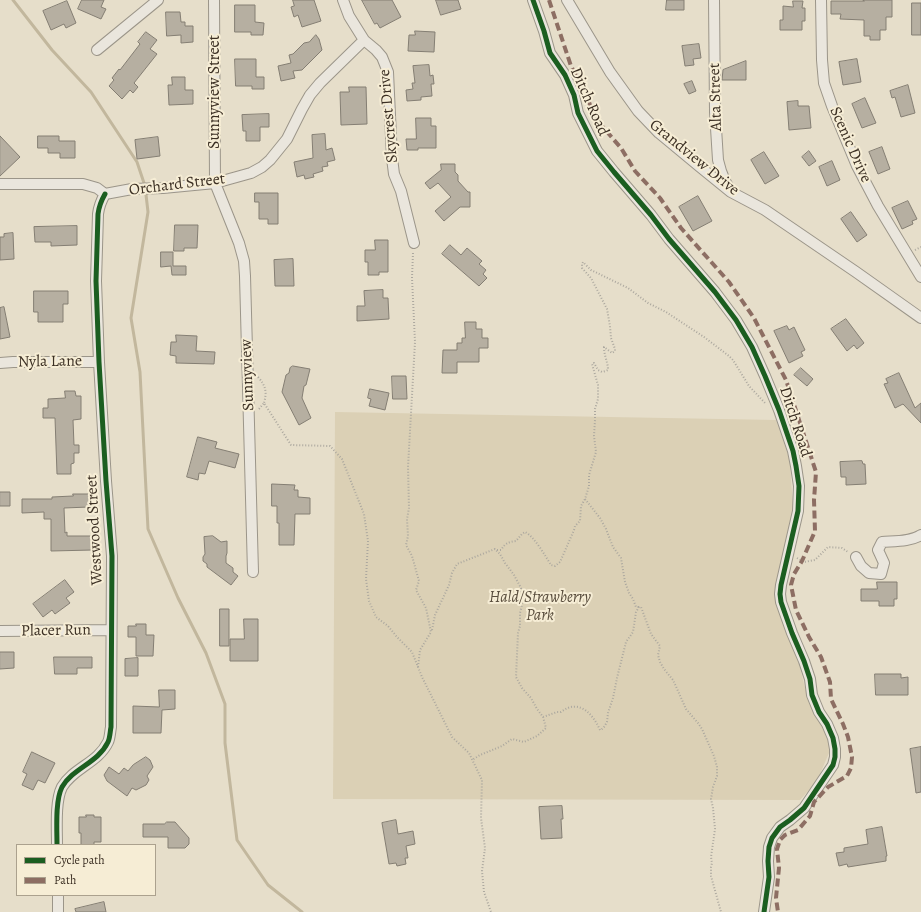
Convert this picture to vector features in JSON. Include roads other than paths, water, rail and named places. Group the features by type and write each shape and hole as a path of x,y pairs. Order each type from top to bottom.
{"street":[{"path":"97,50 158,0"},
{"name":"Sunnyview Street","path":"214,0 215,183"},
{"name":"Skycrest Drive","path":"342,0 349,16 364,40 382,57 388,72 394,174 401,191 414,243"},
{"name":"Ditch Road","path":"533,0 550,53 565,75 574,95 578,113 597,151 651,215 669,239 715,292 736,320 752,347 765,376 779,410 793,452 799,486 798,511 781,585 781,602 804,661 810,679 812,695 833,738 835,757 832,765 804,808 780,827 772,838 769,847 769,877 764,912"},
{"name":"Grandview Drive","path":"566,0 610,72 638,111 659,133 731,192 764,210 921,318"},
{"name":"Alta Street","path":"714,0 715,112 718,160 723,176 731,192"},
{"name":"Scenic Drive","path":"821,0 824,83 832,106 857,166 878,206 921,276"},
{"name":"Orchard Street","path":"105,194 132,189 163,188 215,183 251,173 262,167 270,160 287,139 310,95 320,83 364,40"},
{"name":"Sunnyview","path":"215,183 239,243 244,261 253,572"},
{"path":"0,184 83,184 97,188 105,194"},
{"name":"Westwood Street","path":"57,844 58,799 62,787 78,770 100,754 108,742 111,727 112,556 99,362 96,281 98,214 101,200 105,194"},
{"name":"Nyla Lane","path":"0,363 99,362"},
{"path":"856,557 861,566 870,573 881,574 884,564 878,550 882,542 904,540 921,535"},
{"name":"Placer Run","path":"0,631 111,630"},
{"path":"58,896 58,912"}],"waterway":[{"path":"13,0 52,50 91,92 137,162 145,186 148,212 131,318 140,372 148,529 178,598 206,653 225,704 225,743 237,840 268,885 302,912"}],"park label":[{"name":"Hald/Strawberry Park","path":"540,607"}]}
